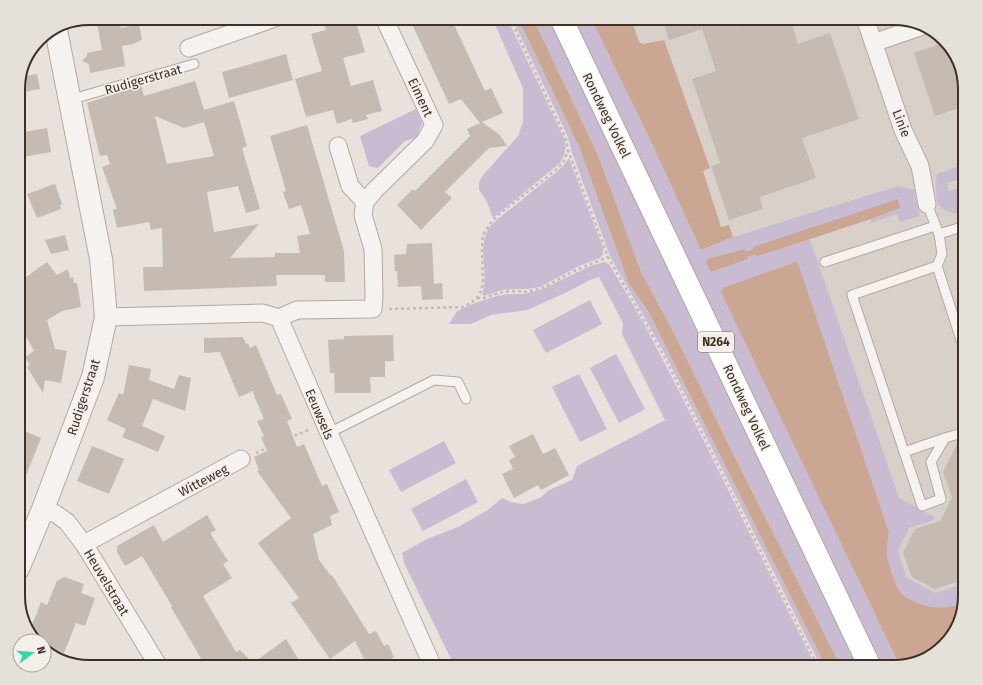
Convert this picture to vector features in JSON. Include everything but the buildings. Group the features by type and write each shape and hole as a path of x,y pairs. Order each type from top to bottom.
{"main road":[{"name":"Rondweg Volkel","path":"564,25 867,660"}],"street":[{"path":"191,56 260,25"},
{"name":"Eiment","path":"365,202 375,190 425,141 434,125 387,25"},
{"name":"Linie","path":"867,25 903,130 920,166 927,204"},
{"path":"873,43 916,28"},
{"name":"Rudigerstraat","path":"25,552 93,377 106,317 101,259 57,34"},
{"path":"106,317 263,313 278,318 297,310 373,309 373,248 363,215 365,202 350,186 338,146"},
{"name":"Eeuwsels","path":"278,318 430,660"},
{"name":"Witteweg","path":"84,544 241,459"},
{"name":"Heuvelstraat","path":"43,509 56,514 67,522 84,544 155,660"}],"lane":[{"name":"Rudigerstraat","path":"69,100 191,56"},
{"path":"927,204 937,230 942,254 937,266 958,330"},
{"path":"825,262 937,230 958,227"},
{"path":"937,266 852,295 922,506 941,499 931,462 945,438"},
{"path":"326,428 434,380 458,382 466,399"},
{"path":"904,452 958,434"}],"path":[{"path":"513,25 566,139 568,150 608,257 663,354 815,660"},
{"path":"373,309 463,307 471,303 477,298 483,283 483,235 498,215 564,163 568,150"},
{"path":"477,298 484,298 502,292 527,292 542,288 576,270 608,257"},
{"name":"Witteweg","path":"241,459 326,428"}],"shaded area":[{"path":"495,25 510,25 565,140 565,146 564,155 560,163 493,218 489,206 479,190 479,182 484,174 518,136 523,122 523,88"},
{"path":"515,25 521,25 580,149 629,284 648,311 822,660 818,660 665,354 610,256 571,150 568,137"},
{"path":"521,25 536,25 598,155 642,274 673,331 837,660 822,660 648,311 629,284 580,149"},
{"path":"536,25 553,25 856,660 837,660 673,331 642,274 598,155"},
{"path":"575,25 594,25 654,148 701,250 733,237 898,186 914,189 920,216 900,222 897,214 871,223 871,219 882,214 753,247 754,250 747,253 745,249 711,272 748,259 747,256 755,253 757,257 810,239 899,498 934,517 934,520 909,528 898,550 906,577 935,593 958,585 957,605 955,606 931,607 915,603 902,594 897,587 887,557 889,532 798,263 836,533 897,660 879,660"},
{"path":"584,25 907,26 915,28 930,36 945,50 953,64 956,72 958,88 958,596 955,617 947,632 936,644 919,655 911,658 892,660"},
{"path":"594,25 633,25 639,42 643,44 664,40 710,168 703,171 721,227 729,225 733,237 701,250 654,148"},
{"path":"416,109 422,123 417,137 405,141 378,168 369,166 360,136"},
{"path":"569,158 603,248 602,255 600,258 579,266 540,287 502,290 484,296 482,294 485,280 483,248 488,230 496,221 554,174"},
{"path":"958,166 958,179 947,183 949,191 958,188 958,215 946,211 938,203 936,198 937,174"},
{"path":"898,199 900,208 756,257 753,247"},
{"path":"745,249 748,259 711,272 706,262 707,259"},
{"path":"604,262 609,264 643,322 677,387 813,660 452,660 404,563 402,553 427,539 458,527 488,510 502,498 511,502 523,504 540,498 549,490 572,480 577,466 665,420 622,334 623,323 599,277 527,310 491,315 471,324 449,324 457,311 475,303 497,296 508,294 525,294 543,289 590,266"},
{"path":"796,262 798,263 889,532 887,557 897,587 902,594 908,598 927,606 951,607 957,606 955,617 947,632 936,644 919,655 911,658 897,660 721,292 725,287"},
{"path":"590,300 602,324 546,353 533,330"},
{"path":"616,354 645,409 619,423 590,368"},
{"path":"579,374 607,429 580,442 552,387"},
{"path":"444,441 456,463 401,492 389,470"},
{"path":"466,479 478,502 423,531 411,509"}],"waterway":[{"path":"742,256 762,249"}]}
